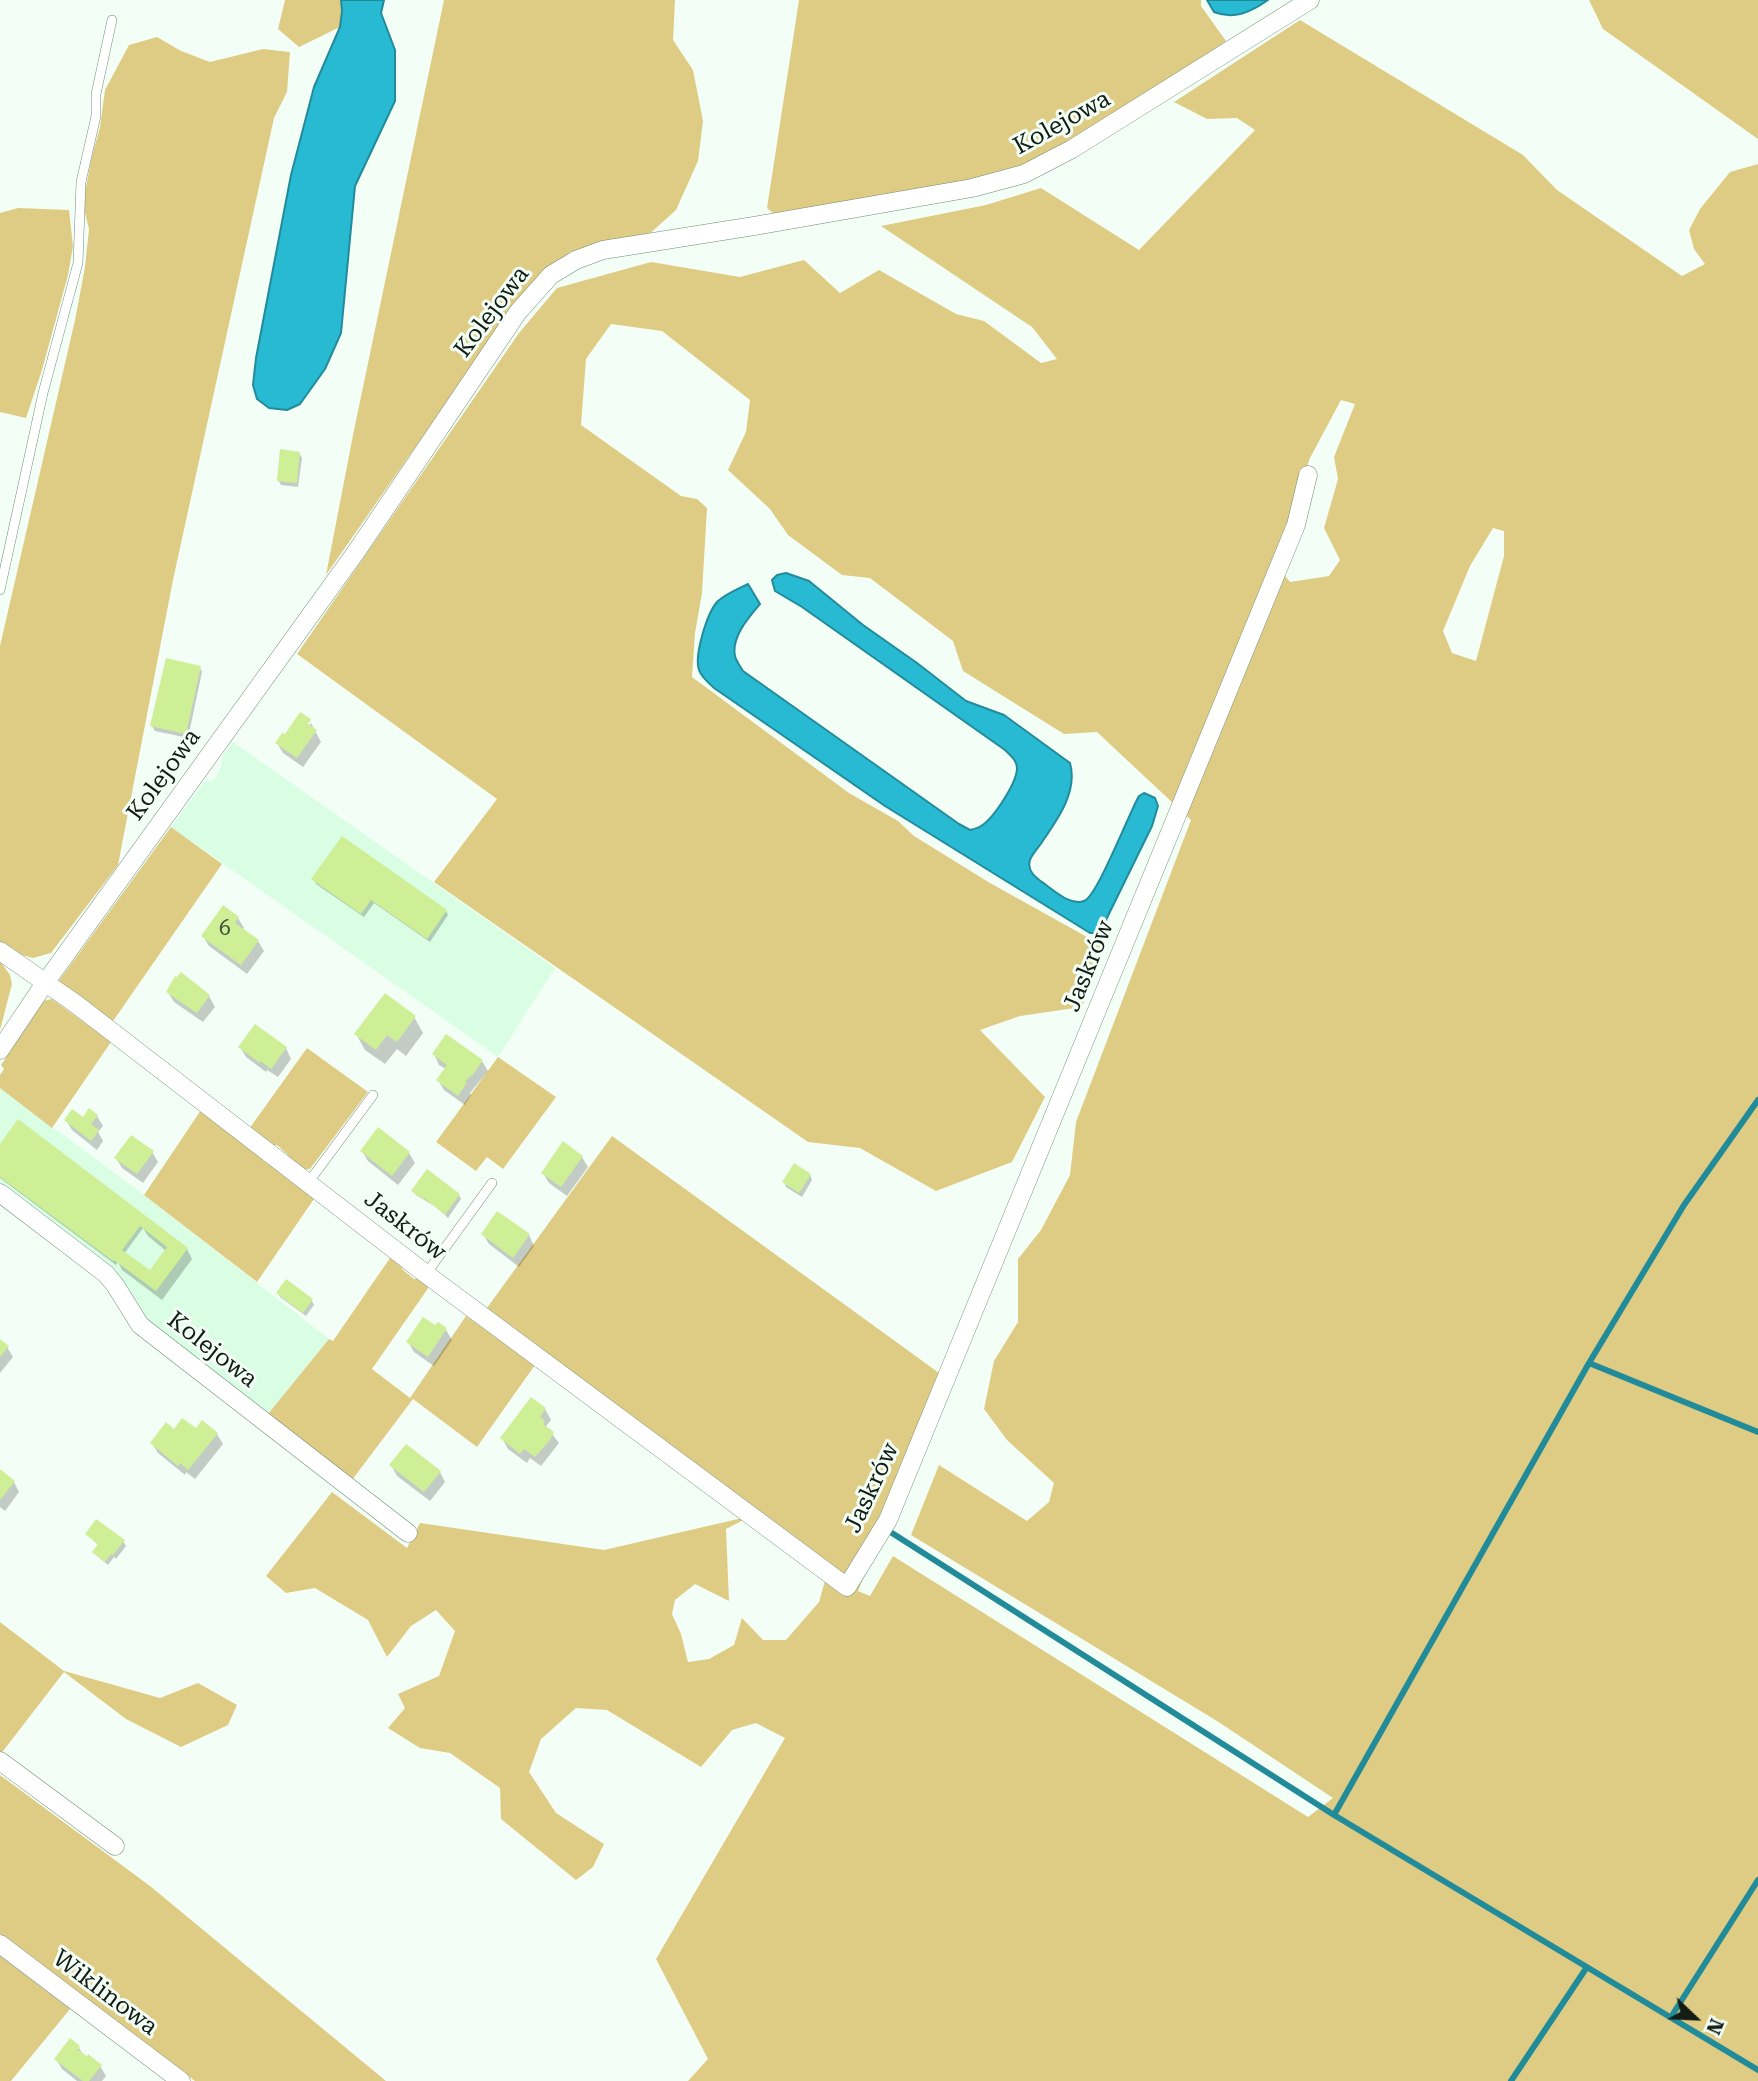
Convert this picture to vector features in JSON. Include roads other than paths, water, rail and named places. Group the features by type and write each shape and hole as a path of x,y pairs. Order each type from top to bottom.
{"street":[{"name":"Kolejowa","path":"0,1050 45,983 356,552 518,312 551,275 576,260 603,250 945,193 1024,174 1072,149 1310,0"},
{"name":"Jaskrów","path":"0,951 76,1004 426,1274 848,1587 894,1507 1296,525 1308,475"},
{"name":"Kolejowa","path":"0,1193 106,1274 140,1325 408,1532"},
{"path":"0,1762 115,1846"},
{"name":"Wiklinowa","path":"0,1944 181,2081"}],"lane":[{"path":"0,590 43,393 78,263 81,182 96,116 96,94 112,20"},
{"path":"308,1183 373,1095"},
{"path":"426,1274 492,1183"}],"water":[{"path":"341,0 384,0 381,13 395,50 395,101 355,186 341,333 325,369 300,404 287,410 269,408 257,399 253,385 256,358 291,175 314,87 340,27"},
{"path":"1207,0 1268,0 1249,11 1228,15 1214,12"},
{"path":"786,573 809,581 863,625 966,701 1004,715 1070,763 1071,784 1065,804 1029,864 1036,878 1064,898 1079,902 1090,896 1139,796 1144,793 1155,798 1158,806 1152,826 1102,928 1096,933 1090,933 885,806 703,678 699,670 698,655 710,614 721,598 748,584 760,604 742,628 734,649 737,662 743,671 970,830 981,826 998,809 1016,775 1017,765 1013,758 802,607 775,591 772,580 777,575"}],"waterway":[{"path":"1334,1815 1589,1363 1684,1205 1758,1100"},
{"path":"1589,1363 1758,1432"},
{"path":"892,1533 1334,1815 1758,2070"},
{"path":"1671,2017 1758,1880"},
{"path":"1511,2081 1587,1967"}]}
